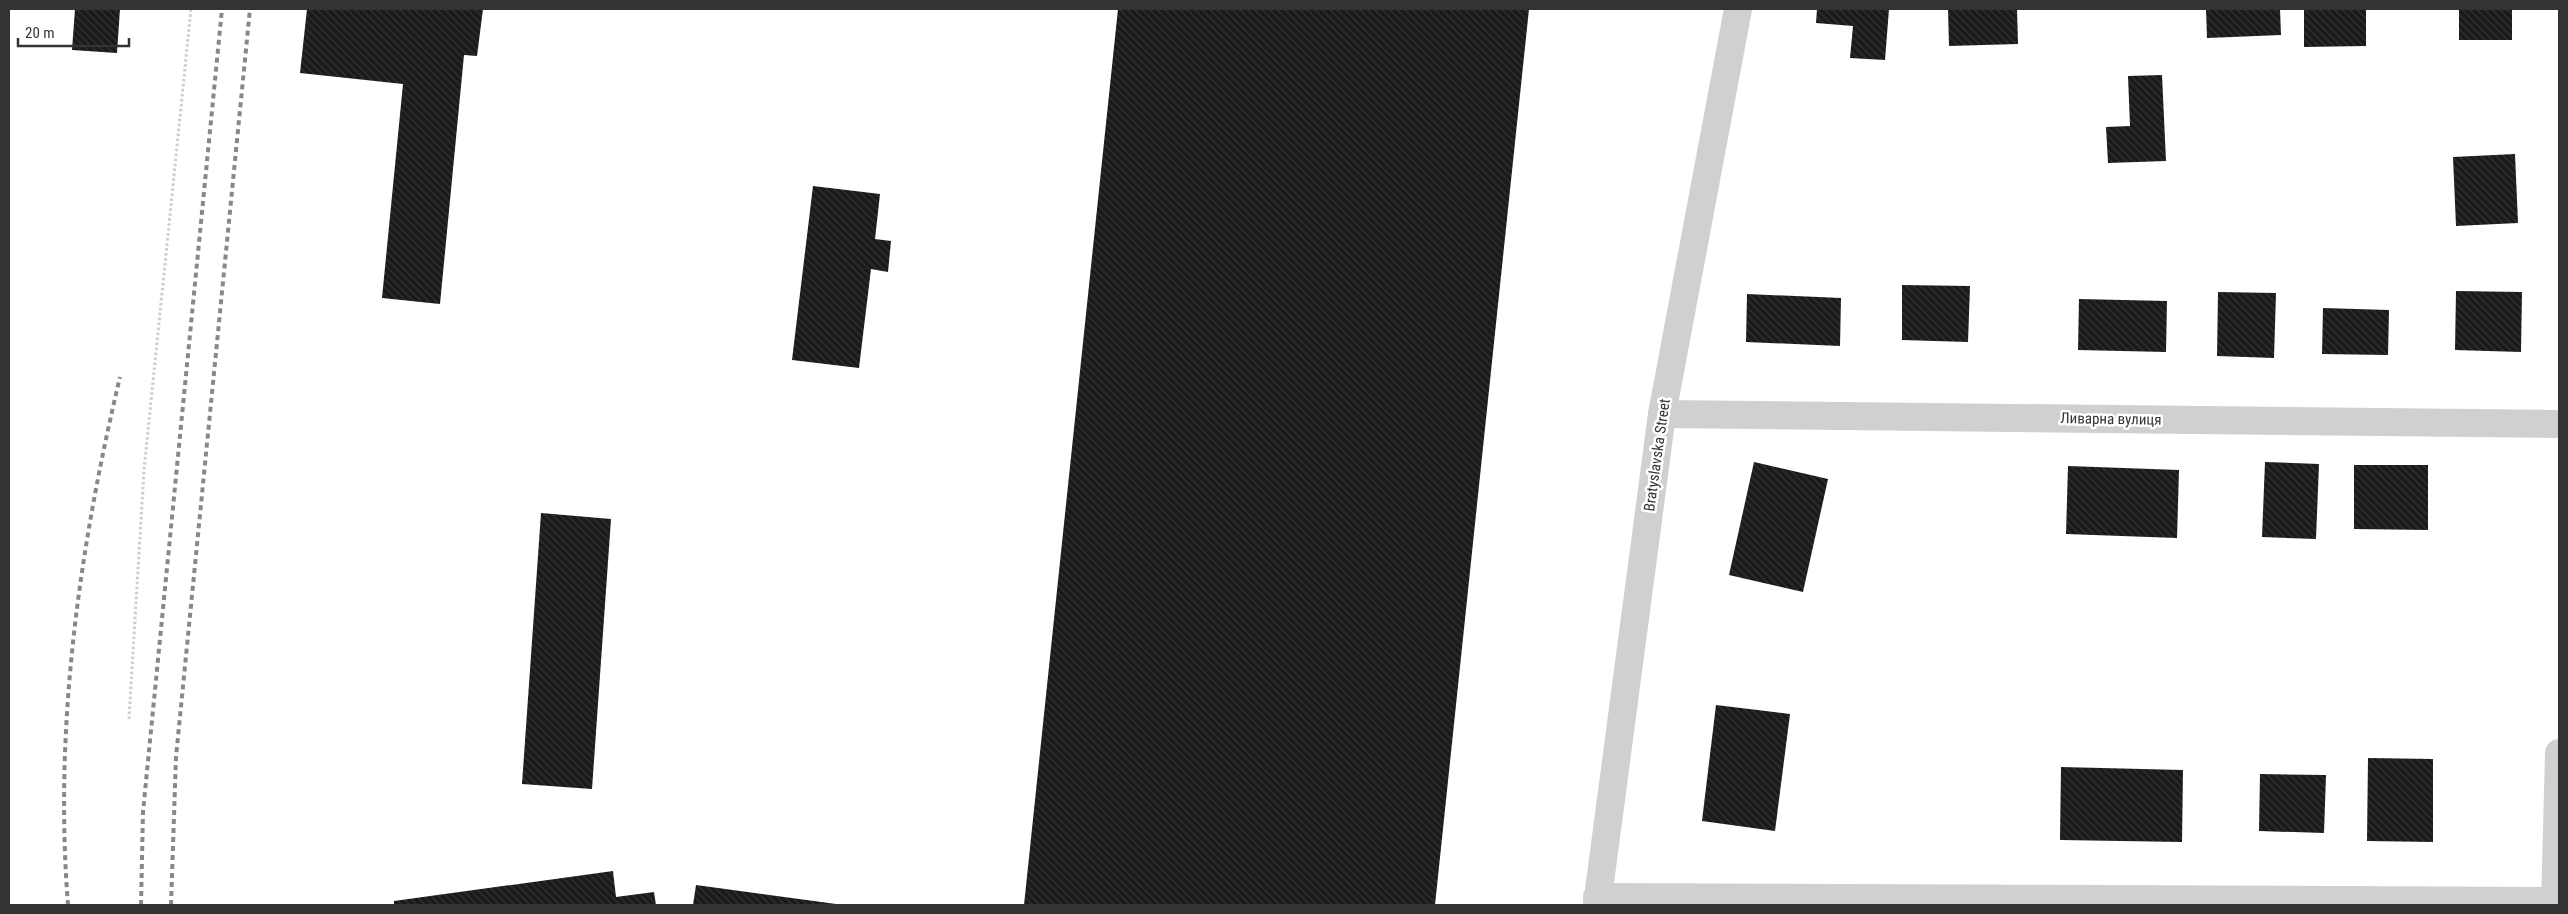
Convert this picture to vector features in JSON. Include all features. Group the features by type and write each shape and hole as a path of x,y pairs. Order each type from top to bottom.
{"street":[{"name":"Bratyslavska Street","path":"1597,901 1662,414 1738,9"},
{"name":"Ливарна вулиця","path":"1662,414 2559,424"},
{"path":"1597,901 2556,902 2559,753"}],"path":[{"path":"128,719 144,470 191,9"}],"building":[{"path":"75,9 120,9 117,53 72,50"},
{"path":"307,9 483,9 477,56 464,55 440,304 382,298 403,84 300,73"},
{"path":"1118,9 1529,9 1435,905 1024,905"},
{"path":"1817,9 1889,9 1885,60 1850,58 1853,26 1816,23"},
{"path":"1948,9 2017,9 2018,44 1949,46"},
{"path":"2206,9 2280,9 2281,35 2207,38"},
{"path":"2304,9 2366,9 2366,46 2304,47"},
{"path":"2459,9 2512,9 2512,40 2459,40"},
{"path":"2162,75 2166,161 2108,163 2106,127 2130,126 2128,76"},
{"path":"2515,154 2518,223 2456,226 2453,157"},
{"path":"813,186 880,194 875,239 891,241 888,272 871,269 859,368 792,360"},
{"path":"1902,285 1970,286 1968,342 1902,340"},
{"path":"2456,291 2522,292 2521,352 2455,350"},
{"path":"2218,292 2276,293 2274,358 2217,356"},
{"path":"1747,294 1841,298 1840,346 1746,342"},
{"path":"2079,299 2167,301 2166,352 2078,350"},
{"path":"2323,308 2389,310 2388,355 2322,354"},
{"path":"1754,462 1828,479 1803,592 1729,575"},
{"path":"2265,462 2319,464 2316,539 2262,537"},
{"path":"2354,465 2428,465 2428,530 2354,529"},
{"path":"2068,466 2179,470 2177,538 2066,534"},
{"path":"541,513 611,519 592,789 522,784"},
{"path":"1716,705 1790,714 1775,831 1702,821"},
{"path":"2368,758 2433,759 2433,842 2367,841"},
{"path":"2061,767 2183,770 2182,842 2060,840"},
{"path":"2260,774 2326,775 2324,833 2259,831"},
{"path":"613,871 616,897 654,892 656,905 394,905 394,901"},
{"path":"696,885 836,904 693,905"}],"railway":[{"path":"141,905 143,812 222,9"},
{"path":"171,905 176,757 250,9"},
{"path":"68,905 64,772 73,639 93,507 120,377"}]}
